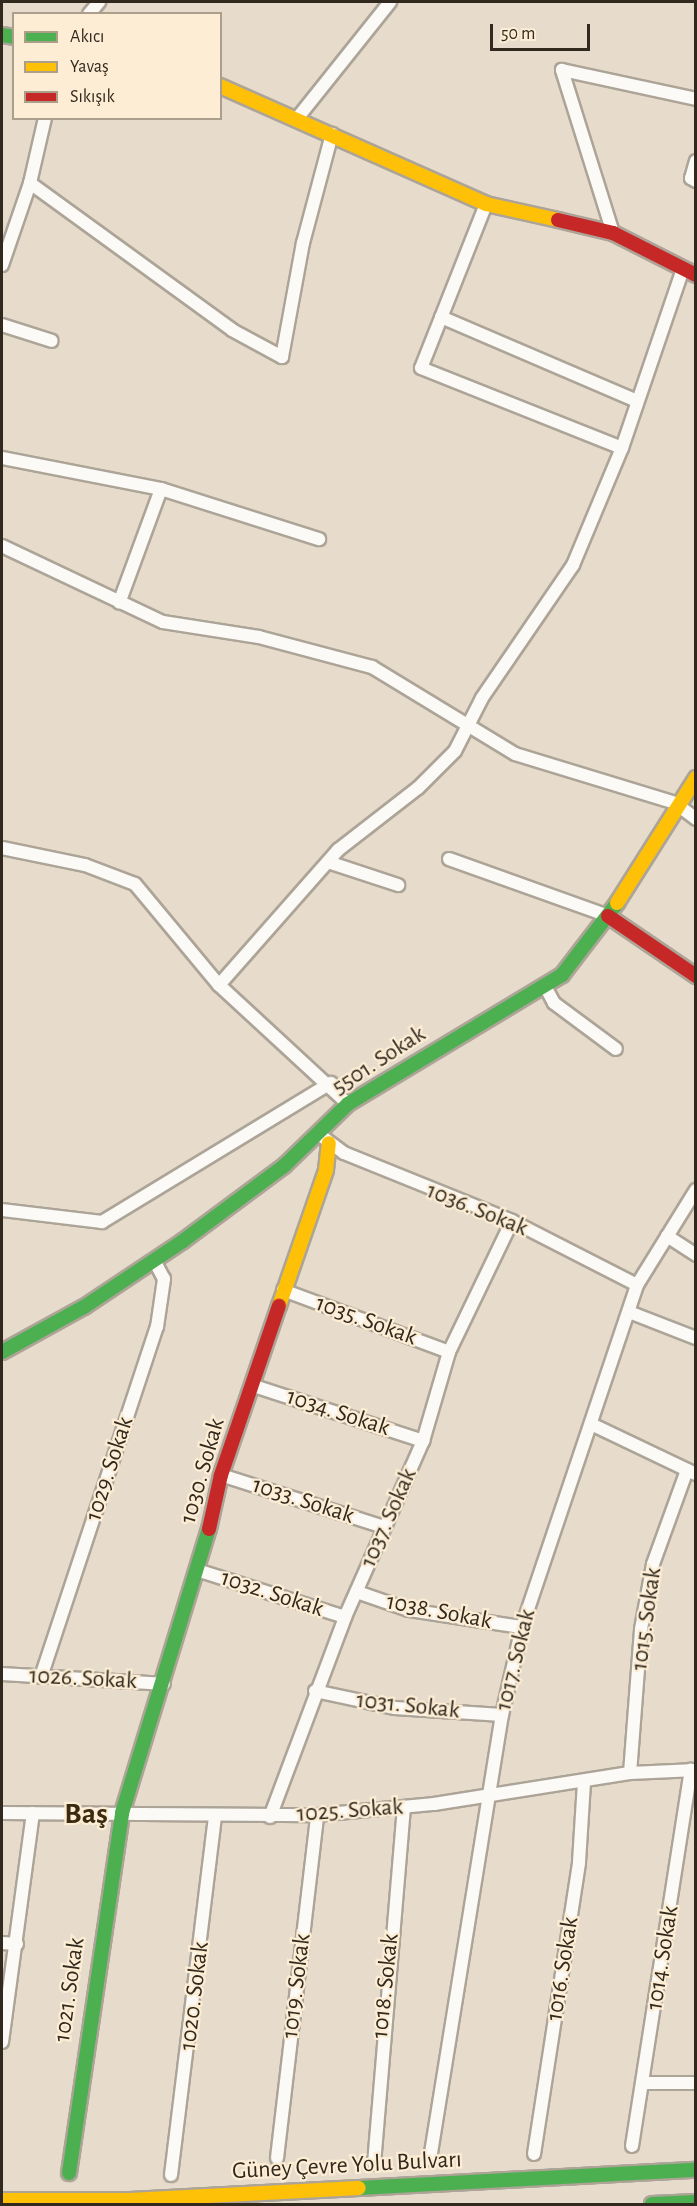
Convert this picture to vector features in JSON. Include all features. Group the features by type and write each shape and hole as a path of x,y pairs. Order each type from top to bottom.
{"main road":[{"path":"222,87 299,116 332,134 486,204 613,233 689,272"},
{"name":"5501. Sokak","path":"2,1352 154,1260 284,1166 348,1104 546,987 576,962 608,916 675,803 696,778"},
{"path":"608,916 696,976"},
{"name":"1030. Sokak","path":"122,1813 200,1571 221,1475 254,1386 283,1290 326,1170 330,1143"},
{"name":"1021. Sokak","path":"69,2173 122,1813"},
{"name":"Güney Çevre Yolu Bulvarı","path":"2,2200 130,2200 696,2169"},
{"path":"652,2205 696,2202"}],"street":[{"path":"299,116 390,2"},
{"path":"613,233 562,69 696,99"},
{"path":"2,265 30,183 45,120"},
{"path":"30,183 232,330 282,357 303,243 332,134"},
{"path":"696,161 691,178 696,181"},
{"path":"486,204 421,368 621,448"},
{"path":"219,985 328,861 418,788 455,751 467,727 573,565 621,448 635,400 689,272"},
{"path":"441,317 635,400"},
{"path":"2,325 51,341"},
{"path":"2,458 161,489 319,539"},
{"path":"119,603 161,489"},
{"path":"2,546 163,622 259,637 372,667 467,727 568,774 675,803 696,819"},
{"path":"2,848 85,865 135,884 219,985 331,1083 348,1104"},
{"path":"449,859 608,916"},
{"path":"328,861 398,885"},
{"path":"546,987 554,1003 616,1049"},
{"path":"2,1210 102,1222 331,1083"},
{"name":"1036. Sokak","path":"318,1134 330,1143 444,1197 512,1221 637,1285"},
{"name":"1017. Sokak","path":"430,2159 492,1796 502,1715 522,1627 637,1285 696,1190"},
{"name":"1037. Sokak","path":"270,1817 315,1691 345,1617 423,1441 449,1352 512,1221"},
{"path":"667,1236 696,1255"},
{"name":"1029. Sokak","path":"41,1677 157,1328 164,1279 154,1260"},
{"name":"1035. Sokak","path":"283,1290 449,1352"},
{"path":"629,1312 696,1338"},
{"name":"1034. Sokak","path":"254,1386 423,1441"},
{"path":"591,1424 691,1472"},
{"name":"1015. Sokak","path":"630,1773 641,1629 652,1564 691,1472"},
{"name":"1033. Sokak","path":"221,1475 384,1527"},
{"name":"1032. Sokak","path":"200,1571 345,1617"},
{"name":"1038. Sokak","path":"357,1592 409,1610 522,1627"},
{"name":"1026. Sokak","path":"2,1674 164,1684"},
{"name":"1031. Sokak","path":"315,1691 386,1707 502,1715"},
{"name":"1025. Sokak","path":"2,1813 270,1817 316,1815 492,1796 630,1773 694,1770"},
{"name":"1014. Sokak","path":"632,2146 694,1770"},
{"name":"1016. Sokak","path":"534,2154 579,1862 584,1782"},
{"name":"1018. Sokak","path":"374,2164 404,1807"},
{"path":"2,2042 33,1813"},
{"name":"1019. Sokak","path":"277,2158 316,1815"},
{"name":"1020. Sokak","path":"171,2175 215,1816"},
{"path":"2,1943 17,1944"},
{"path":"642,2083 696,2083"}],"traffic: fast":[{"path":"2,35 12,37"},
{"path":"2,1352 84,1307 183,1241 284,1166 348,1104 562,975 617,903"},
{"path":"69,2173 122,1813 209,1529"},
{"path":"359,2188 696,2170"},
{"path":"652,2204 696,2202"}],"traffic: slow":[{"path":"222,87 486,204 558,220"},
{"path":"617,903 696,778"},
{"path":"279,1306 326,1170 329,1143"},
{"path":"2,2200 130,2200 359,2188"}],"traffic: jam":[{"path":"558,220 613,233 696,275"},
{"path":"608,916 696,976"},
{"path":"209,1529 221,1475 279,1306"}],"district":[{"name":"Baş","path":"86,1814"}]}
